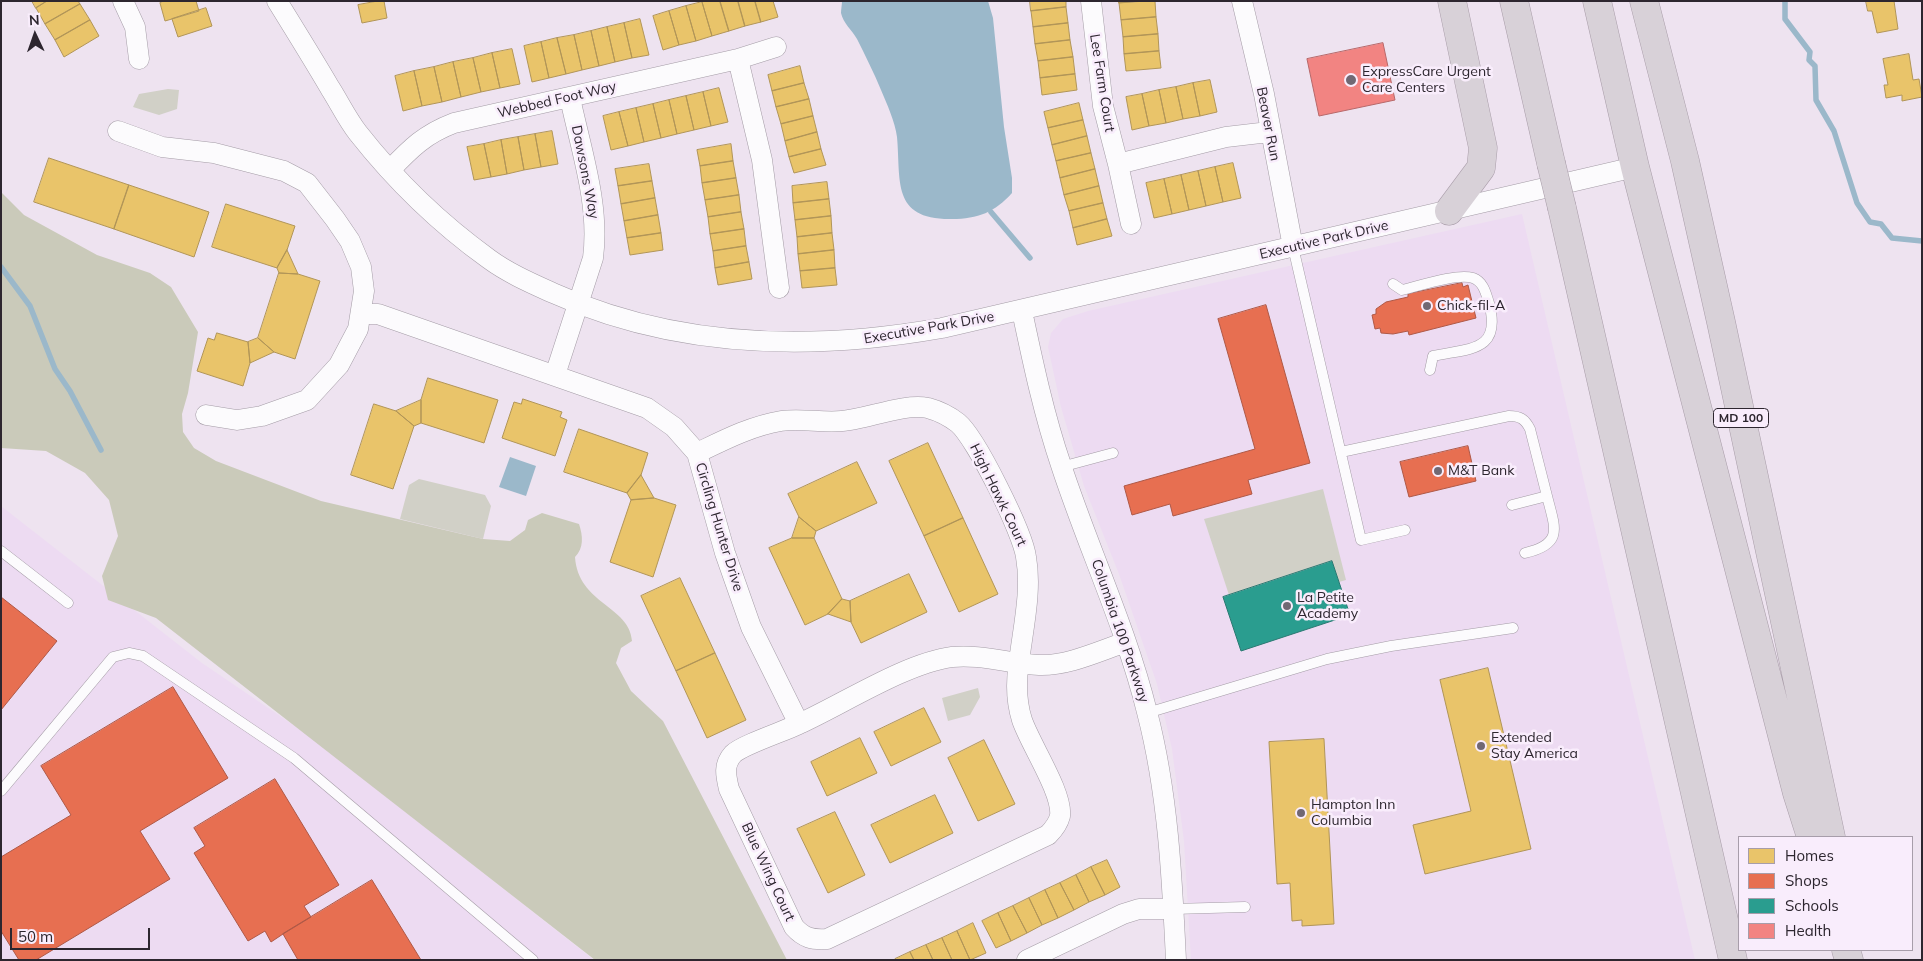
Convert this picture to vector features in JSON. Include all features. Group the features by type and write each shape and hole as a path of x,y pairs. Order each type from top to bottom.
{"highway":[{"path":"1449,211 1482,168 1483,148 1452,1"},
{"path":"1514,1 1733,960"},
{"path":"1597,1 1635,167 1797,794 1811,836"},
{"name":"MD 100","path":"1644,1 1685,161 1831,836"}],"street":[{"path":"123,1 135,27 139,59"},
{"name":"Executive Park Drive","path":"278,1 356,131 421,204 490,260 529,282 579,304 659,328 742,340 785,342 900,336 1022,311 1635,167"},
{"name":"Executive Park Drive","path":"295,1 314,60"},
{"name":"Lee Farm Court","path":"1090,1 1103,106 1131,224"},
{"name":"Beaver Run","path":"1242,1 1264,94 1269,132 1293,247"},
{"name":"Webbed Foot Way","path":"390,170 418,141 436,130 454,123 570,98 738,58 776,47"},
{"path":"738,58 762,160 779,288"},
{"name":"Dawsons Way","path":"570,98 595,224 593,258 579,304"},
{"path":"118,131 162,147 214,153 284,171 307,183 335,218 350,241 361,267 364,291 358,329 339,365 307,400 262,416 237,420 206,414"},
{"path":"1118,164 1226,137 1269,132"},
{"path":"555,375 579,304"},
{"name":"Columbia 100 Parkway","path":"1022,311 1037,378 1061,467 1126,642 1147,713 1164,800 1176,960"},
{"name":"Circling Hunter Drive","path":"361,314 378,314 647,408 674,427 697,453 726,553 751,627 799,724"},
{"name":"High Hawk Court","path":"697,453 752,428 782,421 841,421 898,410 925,408 942,413 959,424 975,444 1020,536 1026,556 1028,577 1019,662"},
{"name":"Blue Wing Court","path":"1019,662 1017,696 1022,718 1058,797 1060,818 1055,827 1048,835 827,939 814,940 802,935 794,927 729,789 725,774 727,762 734,752 799,724 918,666 951,657 982,657 1019,662 1039,665 1063,663 1126,642"},
{"path":"1028,960 1122,914 1139,909 1173,910"}],"lane":[{"path":"1293,247 1360,540 1405,530"},
{"path":"1393,284 1402,290 1465,277 1479,282 1485,290 1492,317 1493,327 1490,337 1484,343 1472,348 1433,356 1430,370"},
{"path":"1340,452 1499,418 1518,416 1526,420 1553,518 1552,539 1548,546 1525,553"},
{"path":"1061,467 1113,453"},
{"path":"1512,504 1546,496"},
{"path":"1,551 68,603"},
{"path":"1147,713 1327,659 1392,646 1513,628"},
{"path":"1,791 113,657 129,654 143,656 294,758 533,960"},
{"path":"1173,910 1246,907"}],"shaded area":[{"path":"168,89 179,90 177,109 159,115 133,107 139,94"},
{"path":"1522,214 1695,960 1191,960 1184,841 1172,749 1157,684 1119,574 1084,486 1061,407 1048,347 1051,333 1063,319 1088,311"},
{"path":"419,479 485,495 491,506 483,539 400,519 409,485"},
{"path":"1323,489 1346,580 1339,582 1332,561 1229,595 1204,519"},
{"path":"1,506 202,663 308,735 594,960 1,960"},
{"path":"978,688 980,697 970,715 948,721 942,698"}],"green space":[{"path":"1,192 24,215 97,255 150,273 171,287 198,332 188,393 182,414 183,432 194,448 216,461 321,501 483,539 510,541 525,530 528,520 542,513 579,524 582,542 580,550 575,557 578,573 594,595 614,611 629,629 632,641 621,648 616,663 631,691 663,721 787,960 595,960 156,618 108,600 102,576 118,536 109,500 85,473 46,451 1,448"}],"water":[{"path":"842,1 988,1 993,18 1004,127 1012,178 1012,193 1006,200 992,210 978,216 961,219 932,218 918,213 909,205 903,195 900,183 897,137 893,119 857,39 842,17"},
{"path":"510,457 536,466 526,496 499,487"}],"building: Homes":[{"path":"32,1 47,1 36,8"},
{"path":"47,1 78,1 80,4 45,24 36,8"},
{"path":"164,1 196,1 199,11 165,21 160,3"},
{"path":"384,1 387,18 362,23 358,5"},
{"path":"720,1 729,31 712,36 702,2"},
{"path":"720,1 738,1 745,26 729,31"},
{"path":"738,1 755,1 761,22 745,26"},
{"path":"755,1 773,1 778,17 761,22"},
{"path":"1030,1 1066,1 1066,7 1031,11"},
{"path":"1119,1 1142,1 1119,3"},
{"path":"1155,1 1156,17 1121,20 1119,3"},
{"path":"1866,1 1894,1 1898,29 1877,33 1872,11 1868,11"},
{"path":"702,2 712,36 696,41 686,6"},
{"path":"80,4 90,20 55,40 45,24"},
{"path":"686,6 696,41 679,45 669,11"},
{"path":"1066,7 1068,23 1033,27 1031,11"},
{"path":"206,8 212,26 178,37 172,19"},
{"path":"669,11 679,45 663,50 653,16"},
{"path":"1156,17 1158,34 1123,37 1121,20"},
{"path":"640,19 649,55 632,58 624,23"},
{"path":"90,20 99,36 64,57 55,40"},
{"path":"624,23 632,58 615,62 607,27"},
{"path":"1068,23 1070,40 1035,44 1033,27"},
{"path":"607,27 615,62 599,66 591,31"},
{"path":"591,31 599,66 582,70 574,35"},
{"path":"1158,34 1159,51 1124,54 1123,37"},
{"path":"574,35 582,70 566,74 557,38"},
{"path":"557,38 566,74 549,78 541,42"},
{"path":"1070,40 1073,57 1038,61 1035,44"},
{"path":"541,42 549,78 532,82 524,46"},
{"path":"512,49 520,84 500,88 492,53"},
{"path":"1159,51 1161,68 1126,71 1124,54"},
{"path":"492,53 500,88 481,92 473,58"},
{"path":"1909,54 1913,80 1919,79 1922,97 1902,101 1902,95 1886,98 1884,85 1888,85 1883,59"},
{"path":"1073,57 1075,74 1040,78 1038,61"},
{"path":"473,58 481,92 461,97 453,62"},
{"path":"453,62 461,97 442,102 434,67"},
{"path":"800,66 804,83 772,91 768,75"},
{"path":"434,67 442,102 422,106 414,71"},
{"path":"414,71 422,106 403,111 395,76"},
{"path":"1075,74 1077,90 1042,95 1040,78"},
{"path":"1210,80 1217,112 1200,116 1193,83"},
{"path":"804,83 809,99 776,107 772,91"},
{"path":"1193,83 1200,116 1183,119 1176,87"},
{"path":"1176,87 1183,119 1166,123 1159,90"},
{"path":"719,88 728,122 711,126 703,92"},
{"path":"1159,90 1166,123 1149,126 1142,94"},
{"path":"703,92 711,126 694,130 686,96"},
{"path":"1142,94 1149,126 1132,130 1126,97"},
{"path":"686,96 694,130 677,134 669,100"},
{"path":"809,99 813,116 781,124 776,107"},
{"path":"669,100 677,134 661,138 653,104"},
{"path":"1079,103 1083,120 1048,128 1044,112"},
{"path":"653,104 661,138 644,142 636,108"},
{"path":"636,108 644,142 628,146 619,112"},
{"path":"619,112 628,146 611,150 603,116"},
{"path":"813,116 817,132 785,141 781,124"},
{"path":"1083,120 1087,136 1052,145 1048,128"},
{"path":"552,131 558,164 541,167 535,134"},
{"path":"817,132 821,149 789,157 785,141"},
{"path":"535,134 541,167 524,170 518,137"},
{"path":"1087,136 1091,153 1056,161 1052,145"},
{"path":"518,137 524,170 507,174 501,140"},
{"path":"501,140 507,174 491,177 484,144"},
{"path":"484,144 491,177 474,180 467,147"},
{"path":"731,144 733,161 700,166 697,150"},
{"path":"821,149 826,165 794,173 789,157"},
{"path":"1091,153 1095,169 1060,178 1056,161"},
{"path":"49,158 129,185 114,229 34,202"},
{"path":"733,161 736,178 702,183 700,166"},
{"path":"1233,163 1241,198 1223,202 1215,167"},
{"path":"649,164 652,181 618,186 615,169"},
{"path":"1215,167 1223,202 1206,206 1198,171"},
{"path":"1095,169 1099,186 1064,195 1060,178"},
{"path":"1198,171 1206,206 1189,210 1181,175"},
{"path":"1181,175 1189,210 1172,214 1164,179"},
{"path":"736,178 739,195 705,200 702,183"},
{"path":"1164,179 1172,214 1154,218 1146,183"},
{"path":"652,181 655,198 621,204 618,186"},
{"path":"827,182 829,199 793,203 792,186"},
{"path":"129,185 209,212 194,257 114,229"},
{"path":"1099,186 1103,203 1069,211 1064,195"},
{"path":"739,195 741,212 708,217 705,200"},
{"path":"655,198 658,215 624,221 621,204"},
{"path":"829,199 831,216 795,220 793,203"},
{"path":"1103,203 1107,219 1073,228 1069,211"},
{"path":"226,204 295,226 287,250 277,268 212,247"},
{"path":"741,212 744,229 710,234 708,217"},
{"path":"658,215 661,233 627,238 624,221"},
{"path":"831,216 832,233 797,237 795,220"},
{"path":"1107,219 1112,236 1077,245 1073,228"},
{"path":"744,229 746,246 713,251 710,234"},
{"path":"661,233 663,250 630,255 627,238"},
{"path":"832,233 834,250 798,254 797,237"},
{"path":"746,246 749,262 715,268 713,251"},
{"path":"287,250 298,274 279,273 277,268"},
{"path":"834,250 835,268 800,271 798,254"},
{"path":"749,262 752,279 718,285 715,268"},
{"path":"835,268 837,285 802,288 800,271"},
{"path":"279,273 298,274 320,281 295,359 274,352 258,338"},
{"path":"217,333 248,342 250,363 243,386 197,371 208,338 214,340"},
{"path":"258,338 274,352 250,363 248,342"},
{"path":"428,378 498,400 484,443 421,423 421,400"},
{"path":"523,399 562,412 560,417 567,420 555,456 502,438 514,402 521,404"},
{"path":"421,400 421,423 414,426 396,411"},
{"path":"374,404 396,411 414,426 393,489 351,475"},
{"path":"579,429 648,453 641,475 627,493 564,472"},
{"path":"928,443 963,518 924,536 889,461"},
{"path":"857,462 877,503 816,531 799,517 788,494"},
{"path":"641,475 654,498 631,500 627,493"},
{"path":"654,498 676,505 653,577 610,562 631,500"},
{"path":"799,517 816,531 814,538 792,538"},
{"path":"963,518 998,594 959,612 924,536"},
{"path":"792,538 814,538 842,599 828,614 805,625 769,548"},
{"path":"909,574 927,612 861,643 851,622 850,601"},
{"path":"680,578 715,653 676,671 641,596"},
{"path":"842,599 850,601 851,622 828,614"},
{"path":"715,653 746,720 707,738 676,671"},
{"name":"Extended Stay America","path":"1488,668 1531,849 1425,874 1413,825 1471,811 1440,680"},
{"path":"924,708 941,742 891,766 874,732"},
{"path":"860,738 877,773 827,796 811,762"},
{"name":"Hampton Inn Columbia","path":"1324,739 1334,924 1302,926 1302,920 1292,921 1290,883 1277,884 1269,742"},
{"path":"984,740 1015,804 978,821 948,758"},
{"path":"935,795 953,833 890,863 871,825"},
{"path":"835,812 865,875 828,893 797,829"},
{"path":"1107,860 1120,887 1105,895 1091,867"},
{"path":"1091,867 1105,895 1089,902 1076,875"},
{"path":"1076,875 1089,902 1074,910 1060,883"},
{"path":"1060,883 1074,910 1058,918 1045,890"},
{"path":"1045,890 1058,918 1042,925 1029,898"},
{"path":"1029,898 1042,925 1027,933 1013,906"},
{"path":"1013,906 1027,933 1011,941 998,913"},
{"path":"998,913 1011,941 996,948 982,921"},
{"path":"973,923 986,953 970,960 957,931"},
{"path":"957,931 970,960 952,960 942,938"},
{"path":"942,938 952,960 933,960 926,945"},
{"path":"926,945 933,960 914,960 910,952"},
{"path":"910,952 914,960 895,960 895,959"}],"building: Shops":[{"name":"Chick-fil-A","path":"1462,283 1463,287 1468,285 1476,318 1409,335 1408,331 1393,334 1381,333 1380,328 1375,329 1372,315 1376,314 1376,309 1386,302 1408,297 1408,294"},
{"path":"1266,305 1310,463 1248,480 1252,494 1173,516 1170,504 1132,515 1124,486 1255,449 1218,319"},
{"name":"M&T Bank","path":"1468,446 1476,481 1409,497 1400,462"},
{"path":"1,597 57,641 1,710"},
{"path":"173,687 228,778 140,831 170,879 36,960 19,960 1,931 1,857 71,815 41,766"},
{"path":"275,779 339,885 304,906 311,917 271,942 265,931 248,941 194,853 205,846 194,828"},
{"path":"372,880 421,960 298,960 283,934"}],"building: Schools":[{"name":"La Petite Academy","path":"1332,561 1350,615 1241,651 1223,597"}],"building: Health":[{"name":"ExpressCare Urgent Care Centers","path":"1383,43 1395,100 1319,116 1307,59"}],"waterway":[{"path":"1785,1 1785,19 1810,52 1809,60 1815,66 1816,100 1834,131 1857,203 1870,222 1881,224 1892,238 1922,241"},
{"path":"991,212 1030,258"},
{"path":"1,267 30,306 55,369 70,391 101,450"}],"place":[{"name":"ExpressCare Urgent Care Centers","path":"1351,80"},
{"name":"Chick-fil-A","path":"1427,306"},
{"name":"M&T Bank","path":"1438,471"},
{"name":"La Petite Academy","path":"1287,606"},
{"name":"Extended Stay America","path":"1481,746"},
{"name":"Hampton Inn Columbia","path":"1301,813"}]}
